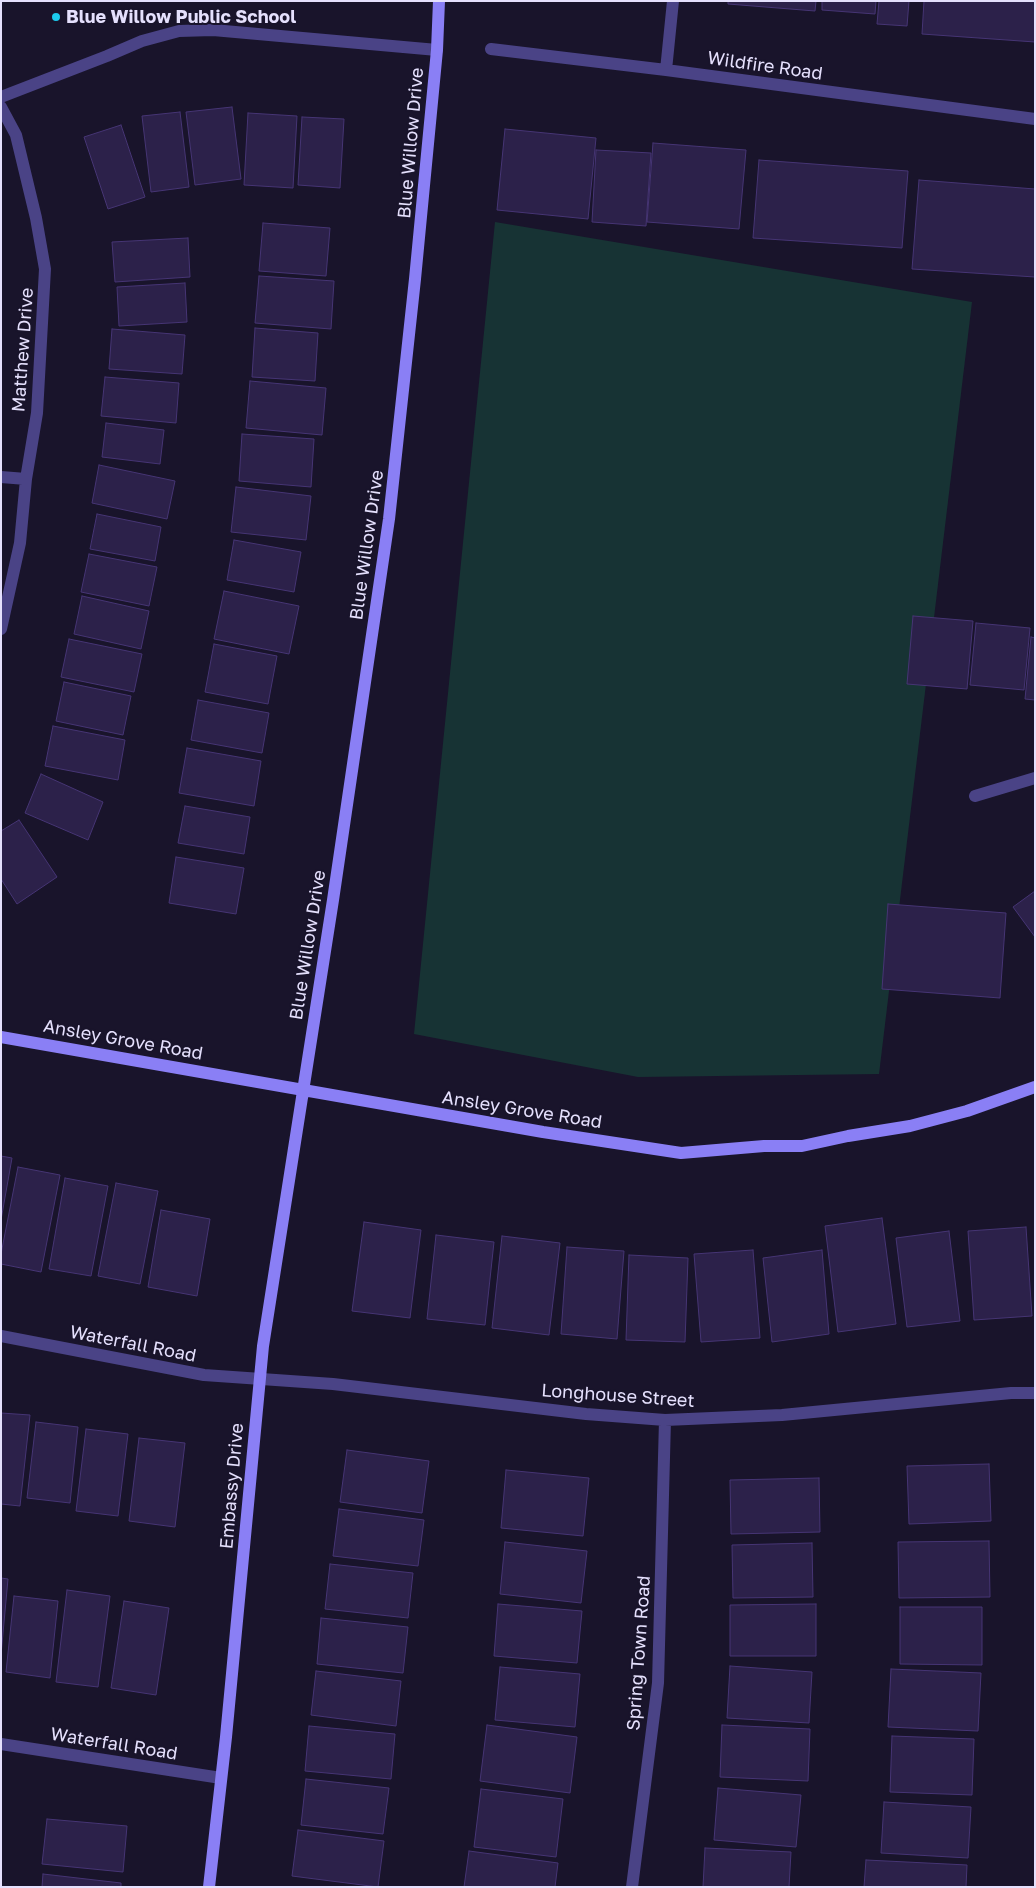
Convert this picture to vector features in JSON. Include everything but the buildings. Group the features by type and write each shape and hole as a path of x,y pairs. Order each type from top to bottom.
{"street":[{"name":"Blue Willow Drive","path":"304,1090 389,519 415,278 437,50 439,1"},
{"path":"666,70 673,1"},
{"path":"1,97 142,41 179,32 213,30 437,50"},
{"name":"Wildfire Road","path":"491,49 666,70 1035,119"},
{"name":"Matthew Drive","path":"1,107 16,135 36,218 45,269 37,413 26,479 20,544 1,629"},
{"path":"1,477 26,479"},
{"path":"975,796 1035,778"},
{"name":"Ansley Grove Road","path":"1,1037 542,1132 682,1152 802,1146 910,1126 968,1110 1035,1087"},
{"name":"Embassy Drive","path":"209,1887 262,1346 304,1090"},
{"name":"Waterfall Road","path":"1,1336 204,1375 259,1379"},
{"name":"Longhouse Street","path":"259,1379 333,1384 586,1414 665,1420 782,1415 1011,1392 1035,1393"},
{"name":"Spring Town Road","path":"632,1887 658,1683 665,1420"},
{"name":"Waterfall Road","path":"1,1744 221,1778"}],"green space":[{"path":"495,222 972,302 879,1074 638,1077 414,1034"}],"place":[{"name":"Blue Willow Public School","path":"56,17"}]}
